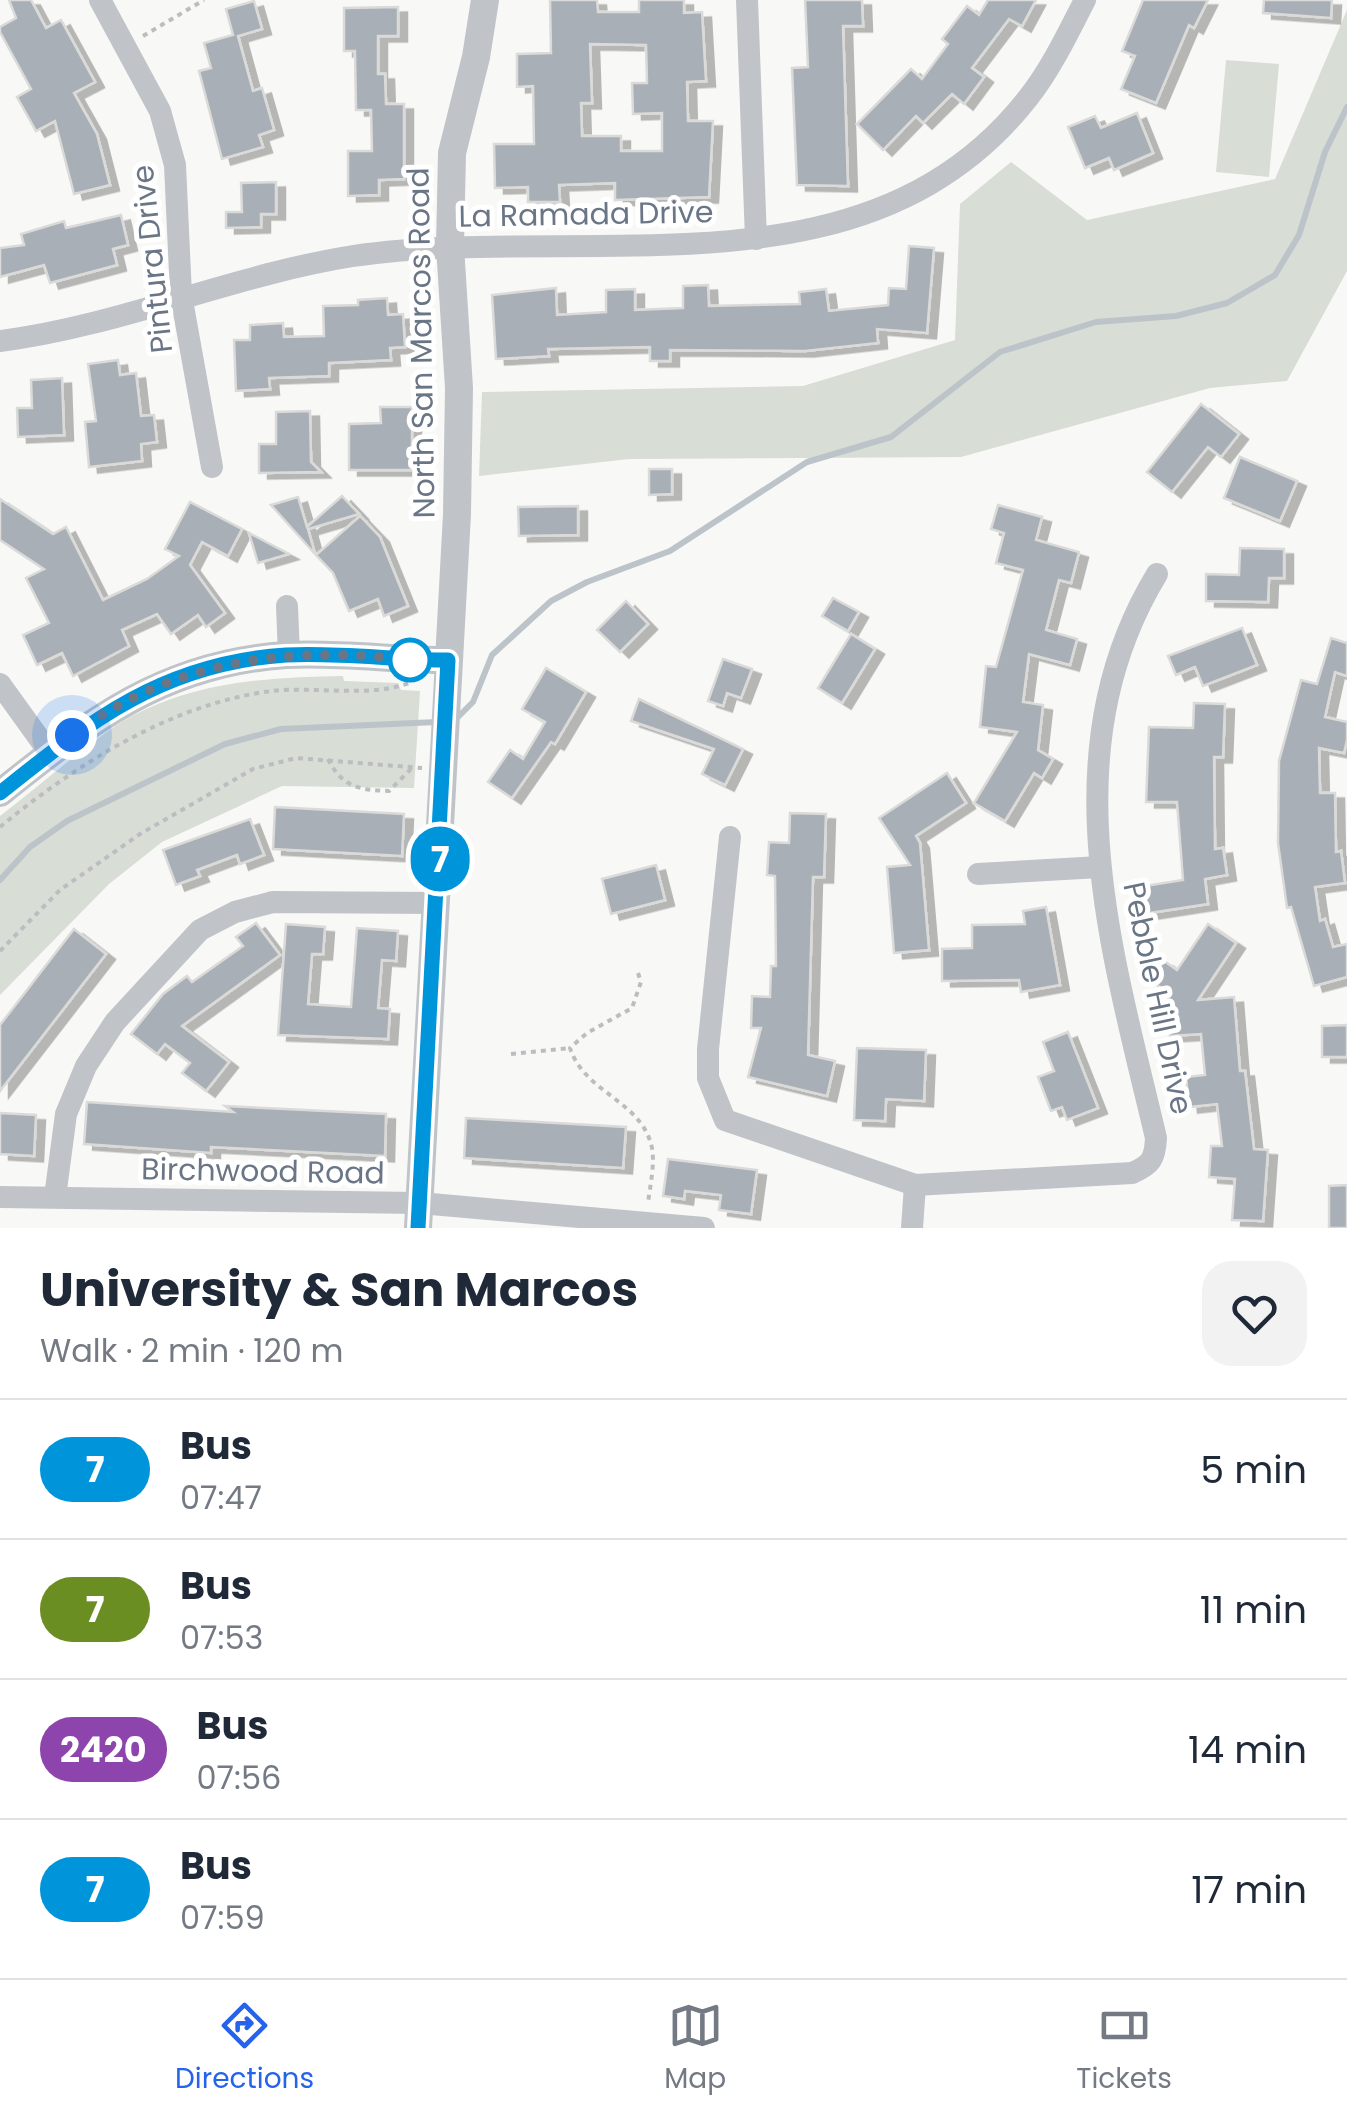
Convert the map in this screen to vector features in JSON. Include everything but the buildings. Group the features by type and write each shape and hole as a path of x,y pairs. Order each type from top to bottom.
{"street":[{"name":"Pintura Drive","path":"100,0 160,111 175,165 181,295 212,466"},
{"name":"North San Marcos Road","path":"419,1216 438,902 460,388 450,246 452,153 476,57 485,0"},
{"path":"747,0 756,240"},
{"name":"La Ramada Drive","path":"0,342 354,256 450,246 756,240 823,229 871,215 956,168 1030,96 1085,0"},
{"name":"Pebble Hill Drive","path":"915,1185 1155,1172 1156,1138 1117,974 1100,867 1099,730 1116,659 1135,610 1157,574"},
{"path":"288,606 289,655"},
{"path":"0,793 49,752 150,688 197,670 289,655 448,660"},
{"path":"0,684 49,752"},
{"path":"730,837 708,1049 708,1078 725,1120 915,1185 912,1228"},
{"path":"978,874 1100,867"},
{"path":"55,1198 66,1114 86,1066 115,1022 200,930 235,912 273,902 438,902"},
{"name":"Birchwood Road","path":"0,1198 704,1228"}],"path":[{"path":"127,46 204,0"},
{"path":"0,827 110,751 205,707 256,693 398,687 418,680"},
{"path":"0,951 60,890 140,834 253,768 296,758 413,767 443,760"},
{"path":"328,759 337,778 359,790 389,790 413,767"},
{"path":"511,1054 570,1048 632,1008 641,982 638,973"},
{"path":"570,1048 576,1067 644,1124 652,1152 647,1223"}],"shaded area":[{"path":"1347,10 1347,271 1287,381 1210,388 961,457 629,459 479,476 482,392 803,386 955,340 960,204 1011,162 1087,220 1275,179"},
{"path":"1226,60 1279,64 1269,177 1216,172"},
{"path":"343,676 344,681 398,683 401,690 420,691 414,788 282,786 162,842 109,884 0,995 0,816 108,731 162,702 251,681"}],"waterway":[{"path":"454,721 473,702 492,655 551,601 587,582 670,551 807,462 891,437 1000,352 1096,322 1176,316 1227,303 1275,275 1299,235 1325,152 1347,107"},
{"path":"0,880 30,847 67,821 225,744 281,729 437,722"}],"bus line":[{"name":"7","path":"0,793 95,718 150,688 197,670 238,660 289,655 448,660 418,1228"}],"route":[{"path":"72,735 150,688 238,660 289,655 410,660"}]}
